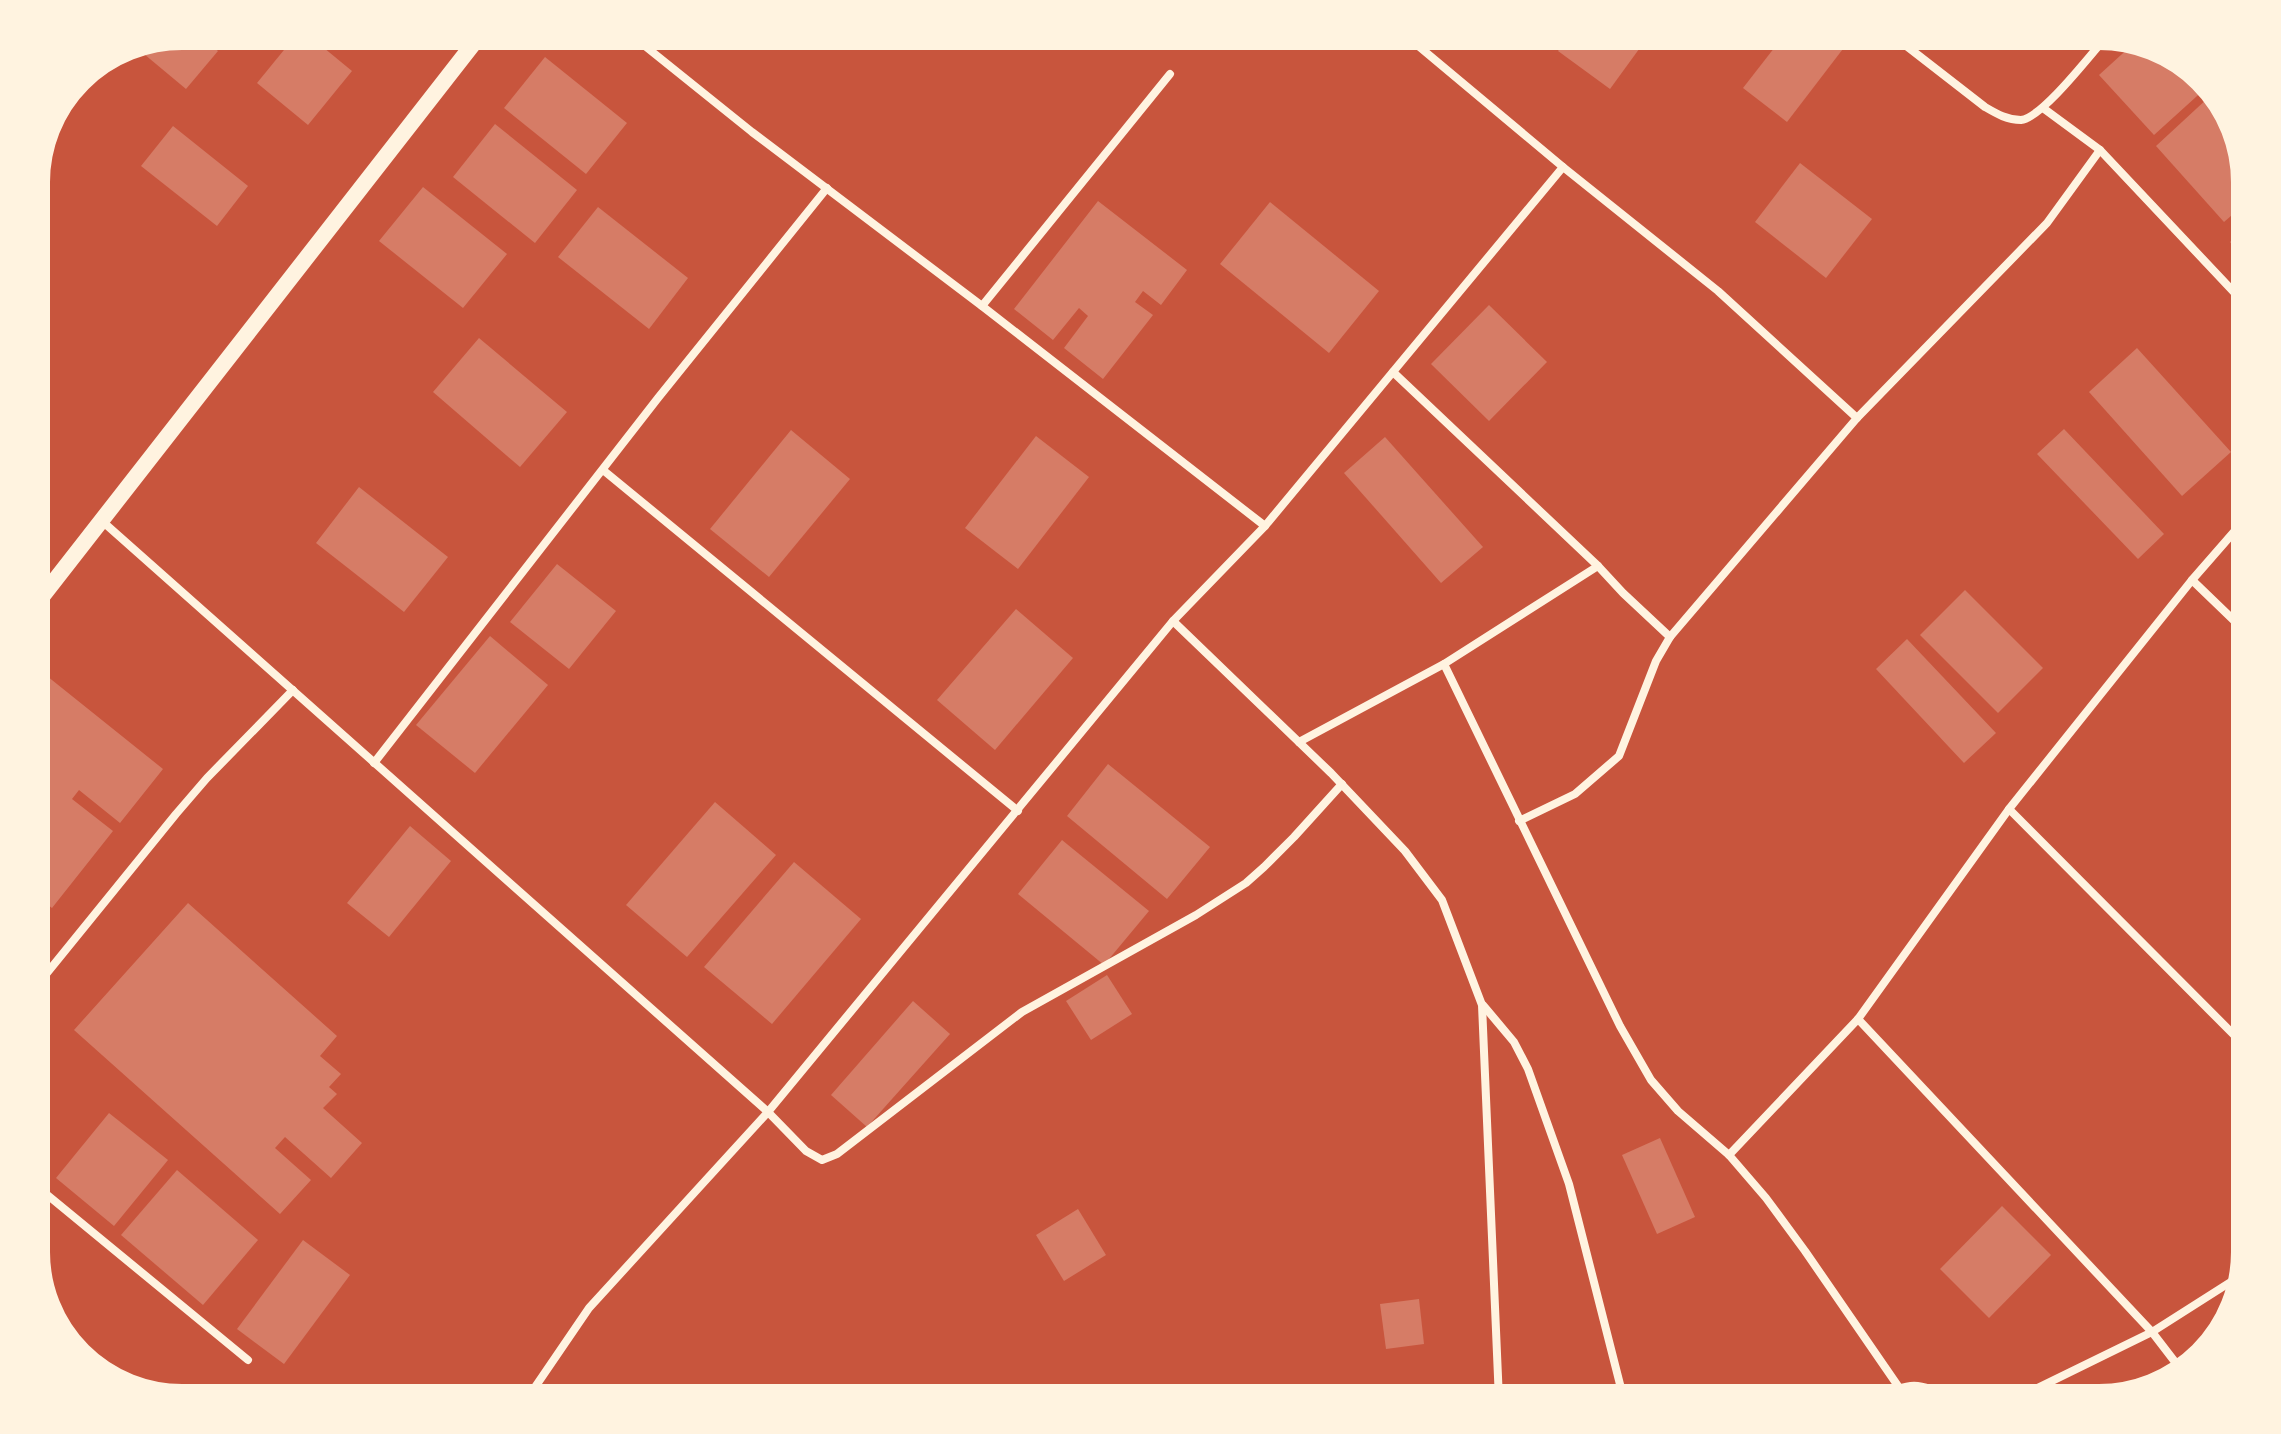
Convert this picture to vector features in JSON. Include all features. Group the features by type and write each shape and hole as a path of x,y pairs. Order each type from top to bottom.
{"main road":[{"path":"48,589 470,48"}],"street":[{"path":"647,48 752,132 1265,526"},
{"path":"1421,48 1718,291 1857,418"},
{"path":"1909,48 1985,107 2002,117 2024,120 2043,108 2096,48"},
{"path":"982,306 1170,74"},
{"path":"2043,108 2100,150 2233,291"},
{"path":"1519,821 1575,794 1619,756 1656,661 1670,637 1857,418 2047,223 2100,150"},
{"path":"536,1386 589,1308 768,1112 1173,621 1265,526 1563,167"},
{"path":"374,763 827,188"},
{"path":"1393,372 1670,637"},
{"path":"603,470 1018,811"},
{"path":"102,521 768,1112 806,1151 822,1160 837,1154 1022,1012 1196,915 1246,883 1294,837 1342,784"},
{"path":"1729,1155 1858,1019 2009,809 2233,533"},
{"path":"1299,742 1444,664 1598,566"},
{"path":"2192,580 2233,620"},
{"path":"1173,621 1342,784 1405,851 1442,900 1482,1005 1498,1386"},
{"path":"1444,664 1620,1026 1651,1080 1678,1111 1729,1155 1766,1198 1898,1386"},
{"path":"48,972 207,778 293,690"},
{"path":"2009,809 2233,1034"},
{"path":"1482,1005 1514,1042 1528,1069 1569,1184 1620,1386"},
{"path":"1858,1019 2152,1332 2175,1362"},
{"path":"48,1196 248,1360"},
{"path":"2042,1386 2152,1332 2229,1283"}],"building":[{"path":"182,48 214,48 218,51 186,89 144,54"},
{"path":"286,48 324,48 352,71 308,125 257,83"},
{"path":"1560,48 1640,48 1610,89 1558,51"},
{"path":"1774,48 1844,48 1787,122 1743,88"},
{"path":"2125,51 2142,55 2174,71 2200,94 2154,135 2099,75"},
{"path":"545,57 627,123 586,174 504,108"},
{"path":"2205,101 2219,123 2228,147 2232,164 2233,214 2224,222 2156,146"},
{"path":"495,124 577,190 535,243 453,177"},
{"path":"173,126 248,186 217,226 141,166"},
{"path":"1800,163 1872,219 1826,278 1755,222"},
{"path":"423,187 507,254 463,308 379,241"},
{"path":"1098,201 1187,270 1161,305 1143,291 1135,302 1153,315 1103,379 1064,348 1088,316 1079,308 1053,340 1014,309"},
{"path":"1270,202 1379,291 1329,353 1220,264"},
{"path":"598,207 688,278 649,329 558,257"},
{"path":"1489,305 1547,362 1489,421 1431,364"},
{"path":"479,338 567,412 520,467 433,392"},
{"path":"2137,348 2231,452 2182,496 2089,392"},
{"path":"2064,429 2164,534 2138,559 2037,454"},
{"path":"791,430 850,479 769,577 710,529"},
{"path":"1036,436 1089,477 1018,569 965,528"},
{"path":"1385,437 1483,547 1441,583 1344,473"},
{"path":"359,487 448,557 404,612 316,543"},
{"path":"557,564 616,611 569,669 510,622"},
{"path":"1965,590 2043,668 1998,713 1920,635"},
{"path":"1016,609 1073,658 995,750 937,700"},
{"path":"490,636 548,685 475,773 416,725"},
{"path":"1907,639 1996,733 1964,763 1876,669"},
{"path":"48,677 163,769 120,823 79,790 72,799 113,831 52,908 48,905"},
{"path":"1108,764 1210,847 1167,899 1067,816"},
{"path":"715,802 776,855 687,957 626,905"},
{"path":"410,826 451,861 389,937 347,903"},
{"path":"1062,840 1149,911 1104,965 1018,894"},
{"path":"794,862 861,919 772,1024 704,967"},
{"path":"188,903 337,1036 320,1056 341,1074 329,1087 337,1094 323,1108 362,1143 331,1178 285,1137 275,1148 311,1180 280,1214 74,1030"},
{"path":"1107,975 1132,1014 1091,1040 1066,1001"},
{"path":"913,1001 950,1034 867,1127 831,1095"},
{"path":"109,1113 168,1160 114,1226 56,1178"},
{"path":"1660,1138 1695,1217 1657,1234 1622,1155"},
{"path":"177,1170 258,1240 203,1305 121,1235"},
{"path":"2002,1206 2051,1255 1989,1318 1940,1269"},
{"path":"1078,1209 1106,1255 1064,1281 1036,1235"},
{"path":"303,1240 350,1275 284,1364 237,1329"},
{"path":"1419,1299 1424,1344 1386,1349 1380,1304"}]}
